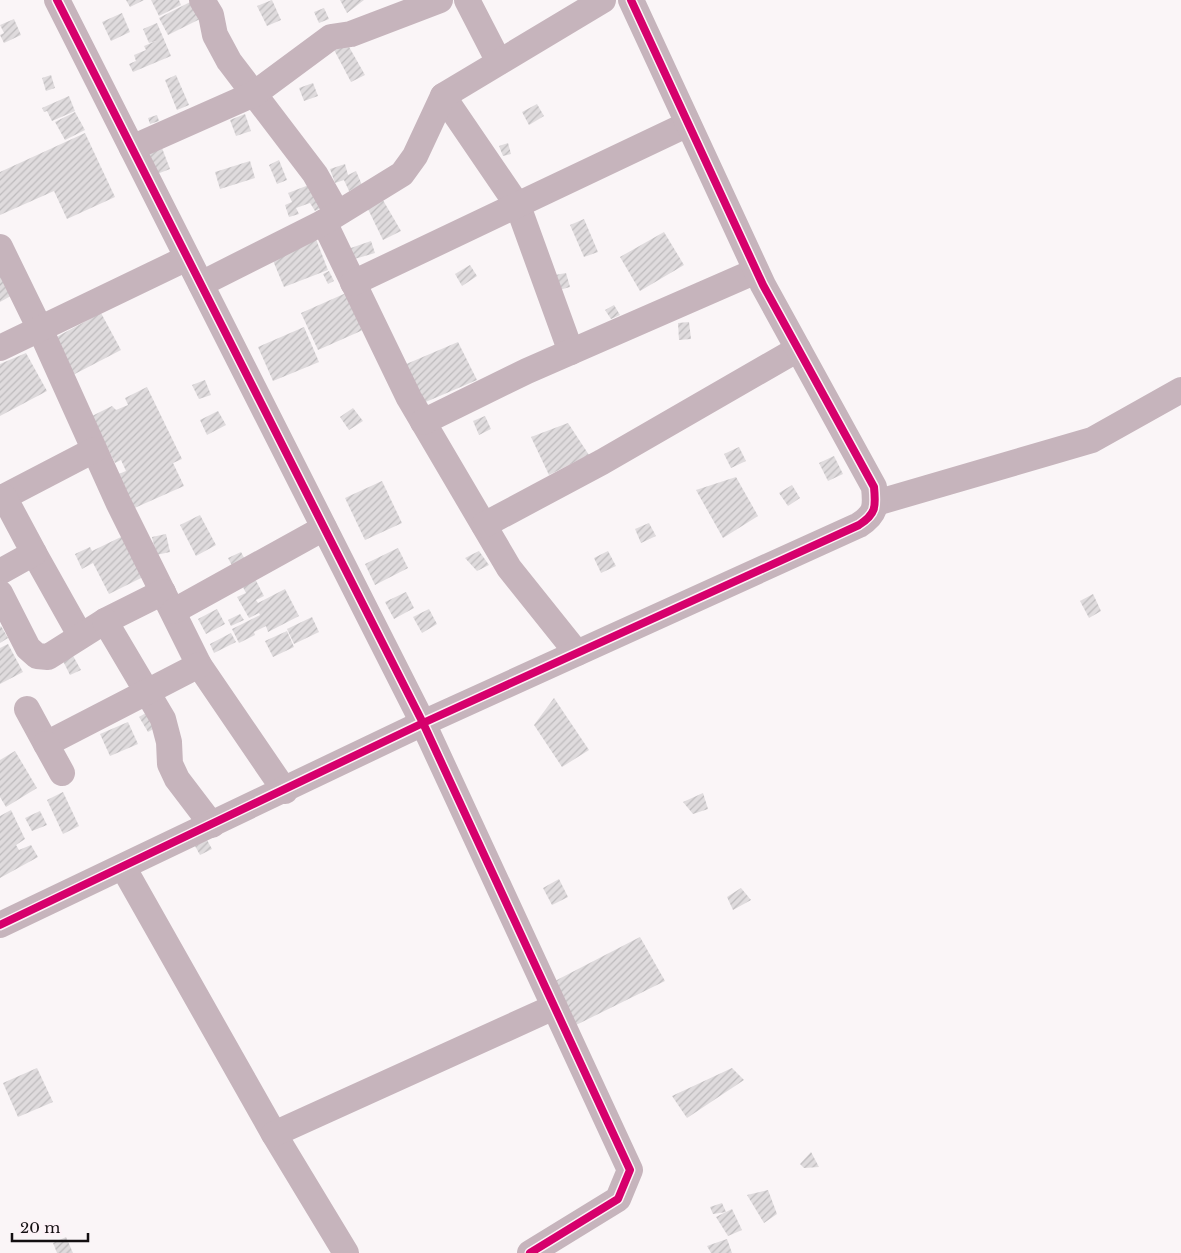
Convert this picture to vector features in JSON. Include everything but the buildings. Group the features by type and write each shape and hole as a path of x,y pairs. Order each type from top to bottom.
{"street":[{"path":"57,0 423,724 630,1170 618,1199 530,1253"},
{"path":"132,148 254,94 331,37 351,34 440,0"},
{"path":"468,0 499,62"},
{"path":"201,284 330,218 402,174 415,156 443,96 603,0"},
{"path":"0,925 423,724 859,525 870,518 876,503 874,487 756,272 631,0"},
{"path":"206,2 214,35 229,61 316,174 353,283 409,398 509,568 577,653"},
{"path":"443,96 518,206 571,352"},
{"path":"353,283 688,124"},
{"path":"0,248 40,329 118,502 199,665 285,791"},
{"path":"0,348 188,258"},
{"path":"423,422 571,352 756,272"},
{"path":"484,525 602,462 798,349"},
{"path":"876,503 1092,440 1181,390"},
{"path":"80,635 2,498 94,450"},
{"path":"0,593 28,648 37,656 48,657 105,620 168,602 324,528"},
{"path":"0,572 34,553"},
{"path":"105,620 163,719 169,742 170,764 177,779 212,825"},
{"path":"46,744 199,665"},
{"path":"27,709 62,773"},
{"path":"123,867 274,1134 346,1253"},
{"path":"274,1134 554,1007"}],"cycle path":[{"path":"57,0 423,723 630,1170 618,1199 530,1253"},
{"path":"0,925 423,723 859,525 872,513 875,505 874,487 763,285 631,0"}]}
